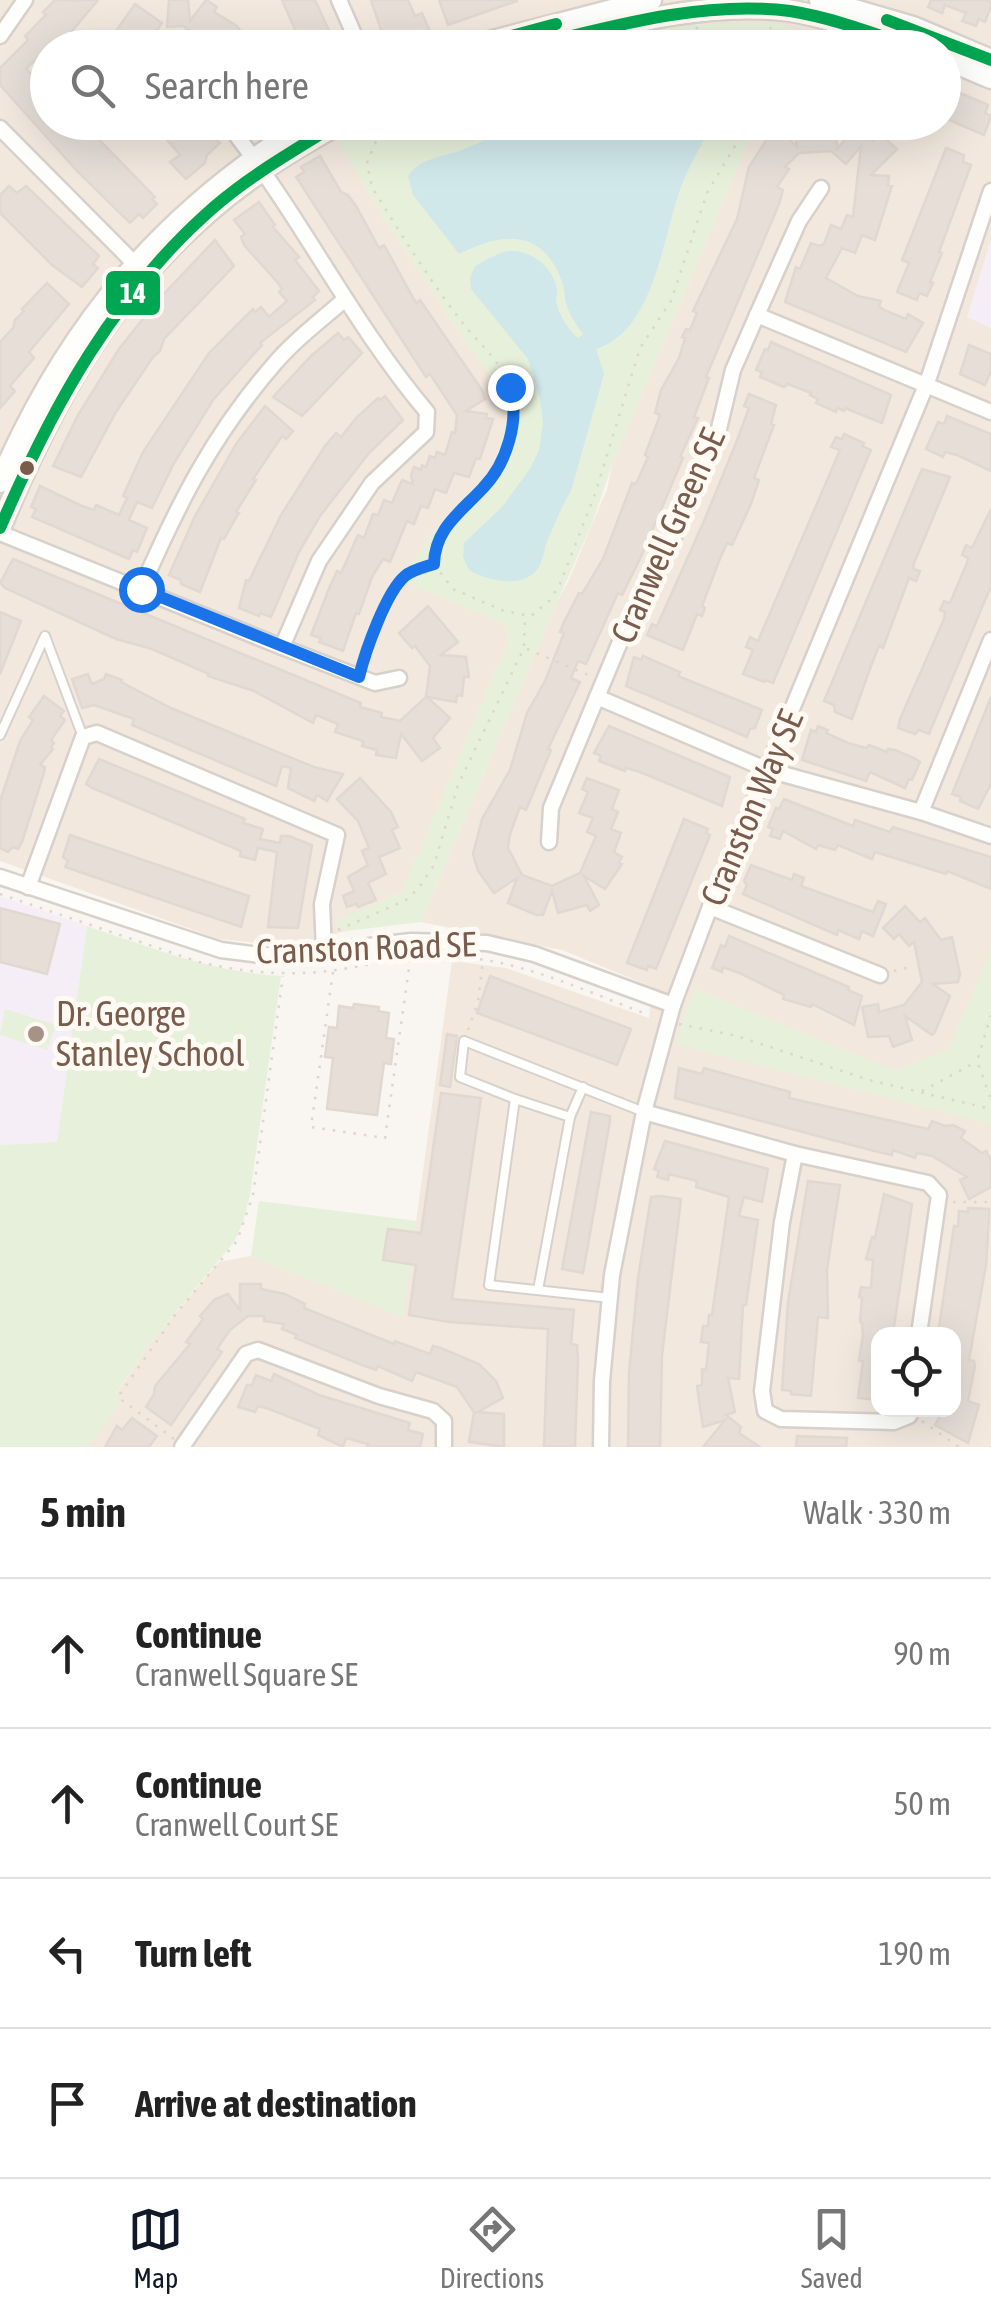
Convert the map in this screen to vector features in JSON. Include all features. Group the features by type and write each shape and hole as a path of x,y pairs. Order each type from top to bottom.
{"street":[{"path":"0,36 25,0"},
{"path":"339,0 352,30"},
{"path":"820,0 917,30"},
{"path":"557,30 669,8 743,6 820,16 863,30"},
{"path":"588,30 669,8"},
{"path":"961,48 991,60"},
{"path":"961,65 991,78"},
{"path":"0,128 140,269"},
{"path":"240,140 346,299 428,412 426,432 372,483 319,561 282,647"},
{"path":"0,482 51,379 90,319 140,269 287,140"},
{"path":"258,163 305,140"},
{"name":"Cranwell Green SE","path":"549,842 551,808 596,697 630,618 662,564 716,437 734,370 799,221 822,188"},
{"name":"Cranston Way SE","path":"600,1447 610,1298 644,1112 673,1005 927,383 991,191"},
{"path":"140,269 70,377 32,449 0,530 375,683 398,678"},
{"path":"141,589 174,513 212,442 278,359 346,299"},
{"path":"758,314 991,412"},
{"path":"921,812 991,640"},
{"path":"596,697 768,770 921,812 991,836"},
{"path":"28,887 83,737 97,734 337,835 322,904 324,952"},
{"name":"Cranston Road SE","path":"0,877 220,950 260,955 324,952 410,940 488,942 534,954 673,1005"},
{"path":"710,907 880,975"},
{"path":"644,1112 795,1154 928,1182 939,1194 919,1327"},
{"path":"795,1154 779,1240 762,1390 765,1411 781,1419 894,1422 907,1417"},
{"path":"183,1446 246,1354 258,1350 378,1396 434,1411 444,1421 444,1447"}],"lane":[{"path":"0,734 45,636 83,737"},
{"path":"570,1117 460,1077 464,1041 644,1112"},
{"path":"538,1290 570,1117 583,1087"},
{"path":"515,1098 489,1284 610,1298"}],"path":[{"path":"669,8 697,30"},
{"path":"769,30 772,22"},
{"path":"377,140 368,163 372,186 459,319 504,373 513,397 513,426 500,460 481,491 451,517 434,552 434,564 453,589 525,616 541,611 560,584 599,484 640,348 671,301 706,192 738,140"},
{"path":"359,677 381,619 400,583 413,572 434,564"},
{"path":"338,930 406,900 426,878 440,851 449,811 474,748 524,648 525,616"},
{"path":"524,648 595,677"},
{"path":"464,1041 478,1002 483,958"},
{"path":"333,970 311,1127 386,1138 410,959"},
{"path":"880,975 907,968"},
{"path":"183,1446 118,1397 174,1315 221,1264 246,1220 253,1195 284,973"},
{"path":"991,1015 977,1061 991,1099"},
{"path":"679,1024 737,1036 804,1060 991,1109"},
{"path":"922,1091 977,1061"},
{"path":"952,1202 991,1202"},
{"path":"918,1417 959,1447"}],"shaded area":[{"path":"0,0 991,0 991,1447 88,1447 119,1403 116,1394 148,1346 219,1262 251,1256 403,1316 452,961 506,968 649,1018 652,987 562,950 421,922 607,489 612,465 749,140 961,140 961,30 793,30 684,25 662,30 30,30 30,140 339,140 380,212 463,339 503,391 507,419 487,485 432,534 401,580 503,623 509,639 402,892 335,922 346,931 288,946 219,939 0,861"},
{"path":"991,239 991,328 967,317"},
{"name":"Dr. George Stanley School","path":"0,896 87,926 57,1142 0,1145"}],"green space":[{"path":"772,22 793,28 662,30 684,25"},
{"path":"749,140 612,465 592,524 421,922 346,931 334,922 402,891 509,639 503,623 400,580 432,534 487,485 507,419 503,391 463,339 338,141"},
{"path":"87,926 206,964 281,976 250,1195 234,1242 148,1346 116,1393 120,1403 88,1447 0,1447 0,1145 57,1142"},
{"path":"991,949 991,1124 675,1044 694,988 896,1071 948,1049"},
{"path":"5,1009 56,1025 47,1050 0,1035"},
{"path":"259,1201 417,1221 403,1317 251,1256"}],"water":[{"path":"484,140 704,140 684,179 645,300 633,321 616,338 596,349 604,374 571,491 540,564 521,580 484,577 469,570 463,557 464,543 502,507 530,469 539,450 543,423 528,359 471,289 475,266 513,251 538,260 555,281 557,305 565,323 578,338 583,334 568,310 554,265 544,252 533,244 506,239 459,254 413,195 408,176 413,169"}],"building":[{"path":"55,0 98,0 73,30 31,30 46,15 43,12"},
{"path":"169,0 188,0 190,21 206,0 217,7 214,12 240,30 188,30 183,26 167,27"},
{"path":"282,0 315,0 329,30 295,30"},
{"path":"371,0 408,0 415,16 422,13 429,30 381,30"},
{"path":"439,0 517,0 517,1 448,25"},
{"path":"931,0 987,0 991,6 985,22 979,19 976,26 962,21 966,13 945,5 942,13 928,7"},
{"path":"135,4 162,23 157,30 117,30"},
{"path":"30,31 30,65 26,69 30,73 30,119 0,85 0,68 28,40 25,36"},
{"path":"961,93 988,105 985,113 991,116 984,135 961,125"},
{"path":"49,140 100,140 155,197 152,199 157,204 143,218 139,214 130,223"},
{"path":"167,140 220,143 186,179 170,162 180,155"},
{"path":"766,140 790,140 797,147 796,140 837,140 837,149 845,140 887,140 897,149 871,175 889,176 888,185 892,186 875,240 862,235 855,253 842,248 826,278 858,296 881,301 879,306 884,310 906,319 908,314 923,323 906,352 785,302 796,267 800,269 811,243 824,244 831,225 841,229 847,215 853,217 861,146 846,164 831,151 799,153 785,167 789,169 777,187 783,190 779,204 706,377 709,378 694,417 698,418 680,457 683,458 622,595 618,593 586,664 578,661 571,678 580,682 548,749 551,750 526,810 520,807 510,834 508,848 522,875 552,886 580,873 596,836 587,832 593,818 579,813 588,792 582,789 587,778 619,790 612,809 618,812 611,829 621,833 614,852 622,857 622,864 605,889 584,876 599,905 590,911 587,905 558,913 552,891 543,915 536,915 508,903 517,878 494,893 478,871 473,854 482,819 510,770 527,713 564,633 560,632 564,622 603,559 632,483 636,484 648,457 645,455 660,415 655,413 661,390 679,358 685,338 682,337 686,329 690,330 697,313 693,311 737,219 749,167"},
{"path":"946,148 964,155 963,162 971,165 939,252 942,253 930,282 933,283 927,296 919,293 917,300 897,292 909,263 902,260"},
{"path":"320,156 341,192 356,206 379,248 384,245 416,303 420,300 482,390 485,399 466,411 487,414 486,418 493,419 480,459 476,458 469,477 454,473 446,493 435,489 428,508 421,506 414,524 407,521 390,562 383,559 372,577 343,651 311,635 337,571 341,573 358,535 364,538 373,514 378,515 384,500 392,503 402,480 413,484 414,467 426,467 430,456 435,458 437,452 445,455 452,432 455,433 457,415 430,374 426,377 296,177 304,172 301,167"},
{"path":"9,186 17,193 26,186 99,256 93,264 98,268 82,287 52,265 0,213 0,195"},
{"path":"259,202 319,291 313,297 315,300 260,343 213,400 152,508 137,502 129,520 147,528 137,552 133,550 129,559 32,517 36,509 31,507 40,486 82,506 94,510 96,505 119,515 127,498 123,496 143,452 209,353 253,309 255,312 261,307 269,317 287,301 279,292 282,289 278,283 244,245 241,237 245,234 234,220"},
{"path":"215,240 234,266 164,339 160,351 116,412 81,477 53,466 78,415 119,349 158,300"},
{"path":"47,283 69,304 29,352 34,358 10,386 15,391 0,408 0,342 13,328 22,309"},
{"path":"338,333 344,340 348,337 362,353 302,416 273,397 311,356"},
{"path":"771,342 891,395 882,423 845,408 837,408 836,412 816,403 818,399 811,393 760,377 762,372 756,370"},
{"path":"969,345 991,354 991,371 985,385 960,374"},
{"path":"749,394 776,405 771,424 774,425 754,478 759,480 751,504 732,545 727,543 702,606 702,616 697,614 683,650 647,635 652,624 657,626 704,521 749,408 744,406"},
{"path":"385,396 403,420 369,453 320,516 299,552 271,617 239,608 246,580 249,581 281,515 325,446 336,433 341,437 357,417"},
{"path":"265,406 293,431 286,439 282,436 253,479 256,480 236,512 239,513 224,539 221,538 200,592 169,575 194,518 236,444"},
{"path":"947,416 991,434 991,471 957,455 945,452 943,457 926,449 938,422 944,424"},
{"path":"844,434 871,450 773,683 764,682 743,674 753,650 746,647 750,637 758,641 840,450 831,447 836,437 842,439"},
{"path":"922,469 950,477 914,563 913,569 920,571 916,581 909,578 852,719 835,712 834,705 824,701"},
{"path":"991,509 991,586 929,734 898,728 944,619 945,612 940,610 944,601 950,603 967,563 968,558 962,555 966,545 972,548"},
{"path":"13,559 361,703 360,707 382,713 381,717 400,721 426,697 430,666 399,633 428,606 458,642 441,655 466,657 469,677 464,677 462,696 457,695 456,702 427,697 450,718 433,738 440,748 422,761 401,734 396,758 376,755 377,750 362,746 363,741 335,732 338,724 316,715 313,723 254,691 208,676 152,649 116,639 5,588 0,583"},
{"path":"0,612 21,621 0,674"},
{"path":"643,656 680,672 678,676 762,710 755,728 750,729 747,737 626,686 634,657 641,660"},
{"path":"88,674 92,684 106,674 171,708 314,767 343,774 327,801 317,795 314,801 288,788 291,768 282,766 276,786 132,725 134,719 94,705 82,708 72,679"},
{"path":"44,696 64,711 60,716 65,720 51,740 53,749 40,765 45,767 44,773 22,842 18,849 13,847 8,852 0,848 0,801 20,741 33,720 29,717"},
{"path":"991,697 991,784 978,809 952,794"},
{"path":"609,726 730,777 722,806 640,772 599,761 601,756 594,753"},
{"path":"818,726 848,743 887,752 895,750 914,758 920,762 912,780 905,788 870,772 866,781 802,760 811,730 816,732"},
{"path":"99,759 245,819 243,823 263,829 260,839 280,843 281,836 289,836 312,845 298,928 268,927 277,852 258,848 255,860 240,856 241,851 92,788 86,784"},
{"path":"360,778 391,812 398,827 392,830 400,848 379,857 386,874 368,883 376,900 347,907 343,896 354,891 348,877 368,865 362,851 369,848 358,821 337,799"},
{"path":"784,799 853,826 855,820 890,832 893,827 991,857 991,889 947,871 946,874 875,852 872,859 838,845 835,850 818,845 816,849 783,831 780,839 770,836 773,829 768,827"},
{"path":"684,819 708,829 706,833 710,835 656,969 648,966 647,970 627,963"},
{"path":"70,835 249,896 241,927 65,867 68,861 63,857"},
{"path":"751,865 792,880 794,874 804,878 801,886 873,912 878,901 886,904 873,936 862,931 859,939 838,930 837,935 743,894"},
{"path":"905,906 920,922 925,918 941,940 952,937 960,974 958,982 933,984 950,996 935,1032 932,1035 905,1016 912,1040 893,1047 889,1036 868,1037 862,1007 878,1004 879,1012 904,1005 922,982 914,942 909,946 899,934 894,939 883,928"},
{"path":"0,908 60,924 47,974 0,962"},
{"path":"729,936 862,996 854,1025 812,1004 811,1007 783,999 784,995 739,973 712,968"},
{"path":"490,976 631,1029 617,1065 477,1013"},
{"path":"354,1004 379,1007 378,1011 389,1013 386,1038 394,1039 391,1064 384,1063 377,1115 327,1109 333,1058 325,1057 329,1027 337,1028 339,1006 353,1008"},
{"path":"447,1034 457,1036 450,1087 440,1085"},
{"path":"679,1068 702,1074 704,1068 790,1092 789,1098 928,1129 932,1121 953,1125 965,1131 961,1138 982,1153 986,1151 991,1161 991,1187 969,1199 960,1180 967,1177 932,1156 917,1153 915,1158 893,1150 892,1155 878,1152 675,1098"},
{"path":"441,1093 481,1098 452,1299 574,1310 571,1344 577,1345 578,1360 575,1447 544,1447 548,1329 409,1315 416,1265 383,1260 388,1229 421,1233"},
{"path":"591,1112 610,1116 610,1121 583,1273 562,1269"},
{"path":"665,1141 768,1169 762,1202 744,1197 739,1216 758,1220 743,1305 739,1379 728,1378 735,1412 726,1415 741,1427 739,1433 760,1447 703,1447 725,1420 703,1427 697,1386 702,1385 702,1369 706,1370 709,1343 701,1342 703,1326 708,1326 712,1315 729,1197 696,1187 697,1181 669,1174 668,1180 657,1177 659,1171 654,1169"},
{"path":"808,1181 840,1185 827,1269 828,1318 818,1317 811,1396 782,1390 788,1302"},
{"path":"884,1194 912,1204 894,1327 871,1327 871,1399 858,1398 863,1361 859,1361 863,1335 859,1297 861,1287 871,1288 873,1260 866,1259 872,1237 875,1238"},
{"path":"651,1197 681,1199 662,1355 660,1447 628,1447 629,1373 638,1278"},
{"path":"968,1208 989,1209 986,1265 969,1360 975,1366 968,1401 979,1405 968,1443 935,1425 939,1417 961,1417 961,1327 939,1327 954,1226 958,1226 959,1211 968,1212"},
{"path":"240,1284 261,1284 261,1289 285,1294 305,1304 304,1308 394,1344 395,1341 430,1354 433,1346 479,1364 496,1381 503,1398 478,1412 504,1414 504,1447 469,1442 474,1412 457,1387 416,1372 412,1381 378,1366 376,1370 362,1365 295,1338 297,1335 282,1329 284,1324 264,1321 264,1316 248,1316 230,1330 217,1349 222,1352 171,1425 146,1407 155,1386 190,1344 186,1342 203,1319 200,1316 215,1299 228,1294 240,1310"},
{"path":"274,1374 319,1395 410,1423 408,1430 423,1434 420,1447 367,1447 368,1444 346,1438 343,1447 318,1435 320,1429 269,1409 258,1406 255,1412 238,1407 256,1375 271,1381"},
{"path":"132,1418 157,1436 149,1447 105,1447 117,1426 122,1430"},
{"path":"797,1436 847,1438 846,1447 796,1447"}],"transit line":[{"name":"14","path":"599,30 723,9 790,11 863,30"},
{"name":"14","path":"887,20 913,30"},
{"name":"14","path":"534,30 556,24"},
{"name":"14","path":"961,48 991,60"},
{"name":"14","path":"0,528 64,396 145,277 214,207 311,140"}],"place":[{"name":"Dr. George Stanley School","path":"36,1034"}],"route":[{"path":"141,589 359,677 381,619 400,583 404,577 434,564 434,552 451,517 481,491 495,471 513,426 510,387"}]}
